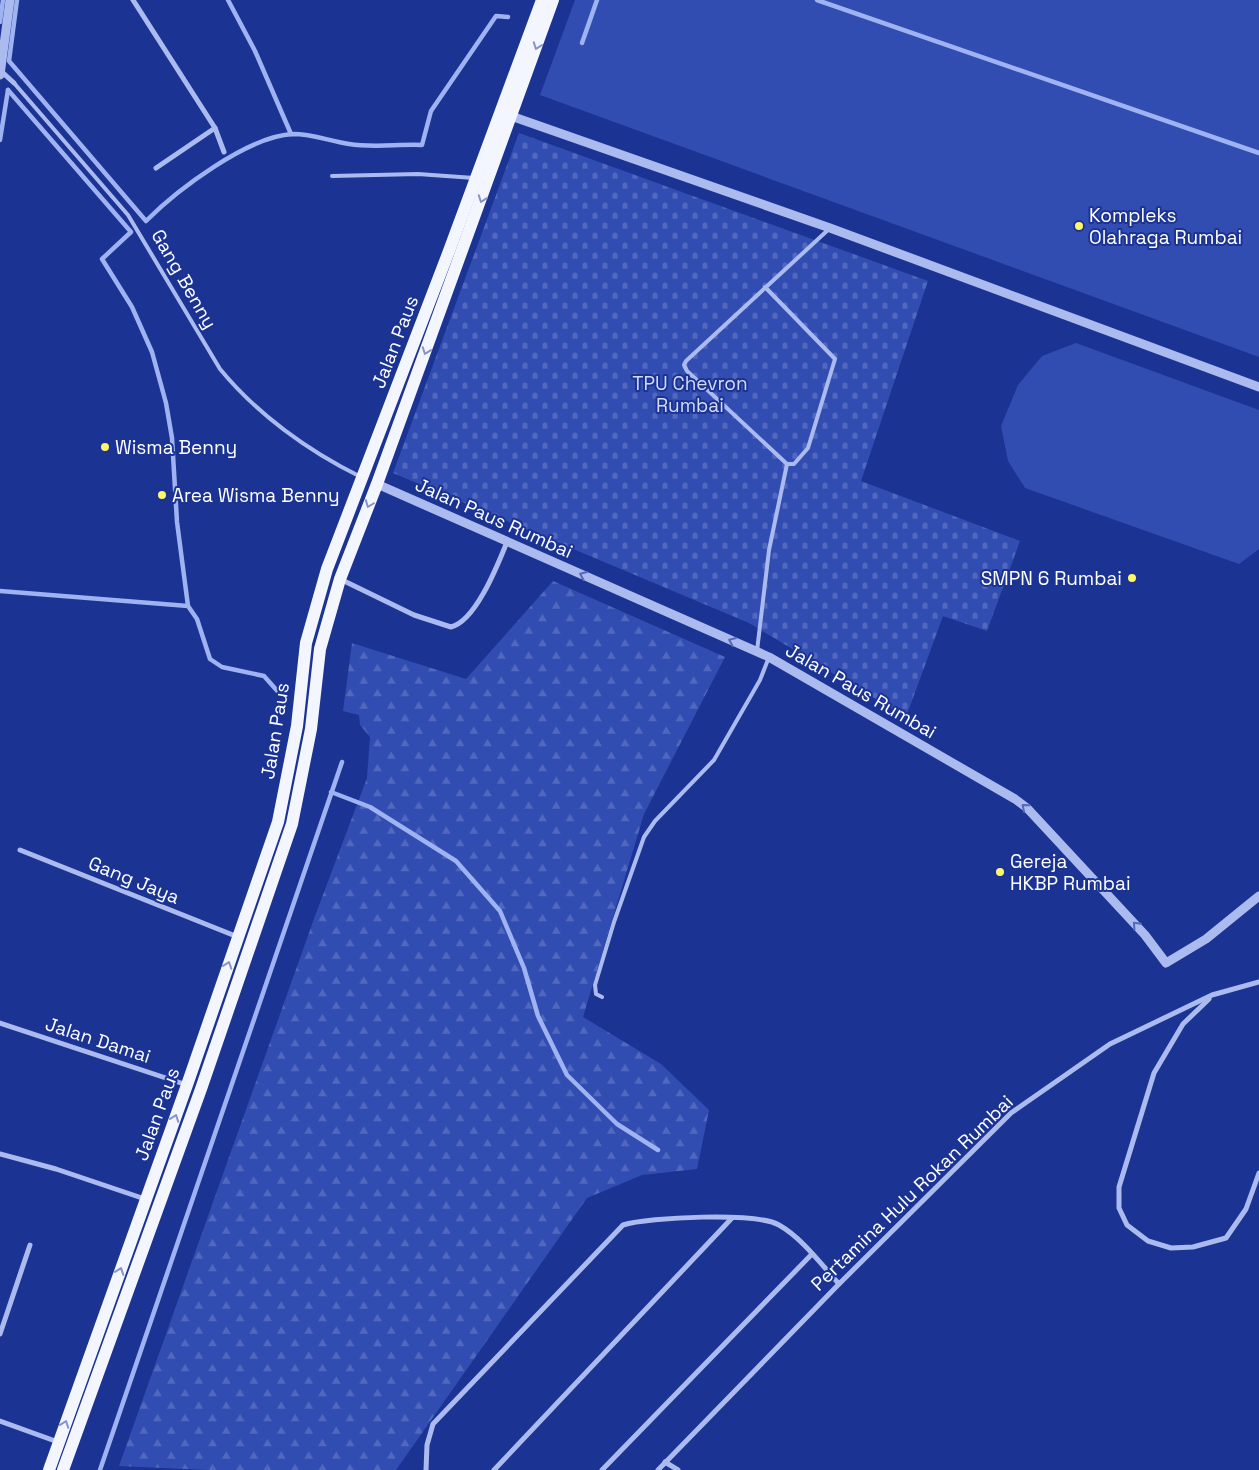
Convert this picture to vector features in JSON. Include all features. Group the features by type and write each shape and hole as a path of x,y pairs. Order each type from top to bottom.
{"main road":[{"name":"Jalan Paus","path":"63,1470 201,1090 292,824 311,729 320,649 340,579 377,484 506,115 542,0"},
{"name":"Jalan Paus","path":"48,1470 187,1085 278,822 297,726 306,643 327,569 476,179 506,115 553,0"}],"street":[{"path":"0,73 10,0"},
{"path":"133,0 214,128 224,152"},
{"name":"Gang Benny","path":"0,73 14,83"},
{"path":"506,115 830,228 1259,387"},
{"path":"156,168 214,128"},
{"name":"Jalan Paus Rumbai","path":"377,484 768,657 1027,808 1145,935 1166,963 1206,939 1259,896"},
{"path":"340,579 414,615 451,627 470,613 490,582 507,542"},
{"name":"Gang Jaya","path":"20,850 238,937"},
{"name":"Pertamina Hulu Rokan Rumbai","path":"658,1470 839,1284 1011,1113 1110,1044 1212,995 1257,982"},
{"path":"1212,995 1183,1024 1154,1073 1119,1187 1119,1208 1127,1225 1148,1241 1171,1248 1193,1248 1226,1238 1246,1209 1259,1173"},
{"name":"Jalan Damai","path":"0,1023 187,1085"},
{"path":"0,1154 56,1168 146,1199"},
{"path":"426,1470 427,1445 434,1424 624,1225 635,1222 732,1218 764,1219 779,1226 812,1254 839,1284"},
{"path":"494,1470 732,1218"},
{"path":"0,1334 30,1245"},
{"path":"602,1470 812,1254"},
{"path":"0,1421 58,1442"},
{"path":"665,1462 678,1470"}],"lane":[{"name":"Gang Benny","path":"14,83 128,216 220,369 234,387 302,443 362,478"},
{"path":"332,176 418,174 476,179"},
{"path":"765,287 833,356 836,363 808,448 794,464 787,464 687,371 684,365 686,361 765,287 830,228"},
{"path":"756,652 769,550 787,464"},
{"path":"602,997 596,994 595,985 614,922 644,837 655,821 714,760 760,680 768,657"}],"green space":[{"name":"Kompleks Olahraga Rumbai","path":"575,0 1259,0 1259,357 540,95"},
{"name":"TPU Chevron Rumbai","path":"519,133 928,281 861,481 1020,541 987,631 943,616 906,717 749,623 393,473"},
{"path":"1076,343 1259,410 1259,549 1239,564 1025,488 1008,461 1001,426 1018,385 1042,356"},
{"path":"553,581 725,657 644,814 583,1017 661,1064 709,1110 697,1169 642,1175 587,1198 396,1470 208,1470 119,1466 315,916 367,778 370,737 360,725 359,715 343,711 352,643 466,679"}],"waterway":[{"path":"0,22 3,0"},
{"path":"17,0 9,61 146,221 194,180 235,154 275,137 300,134 358,145 422,145 431,111 496,16 508,17"},
{"path":"228,0 255,51 291,134"},
{"path":"582,43 597,0"},
{"path":"817,0 1259,153"},
{"path":"8,90 131,232 102,259 132,307 152,352 166,403 172,438 177,522 188,606 197,619 210,659 222,667 264,676 280,694"},
{"path":"0,140 8,90"},
{"path":"0,591 188,606"},
{"path":"100,1470 342,762"},
{"path":"331,792 370,807 456,861 500,911 524,968 538,1016 567,1075 617,1124 658,1150"}],"place":[{"name":"Kompleks Olahraga Rumbai","path":"1079,226"},
{"name":"Wisma Benny","path":"105,447"},
{"name":"Area Wisma Benny","path":"162,495"},
{"name":"SMPN 6 Rumbai","path":"1132,578"},
{"name":"Gereja HKBP Rumbai","path":"1000,872"}]}
